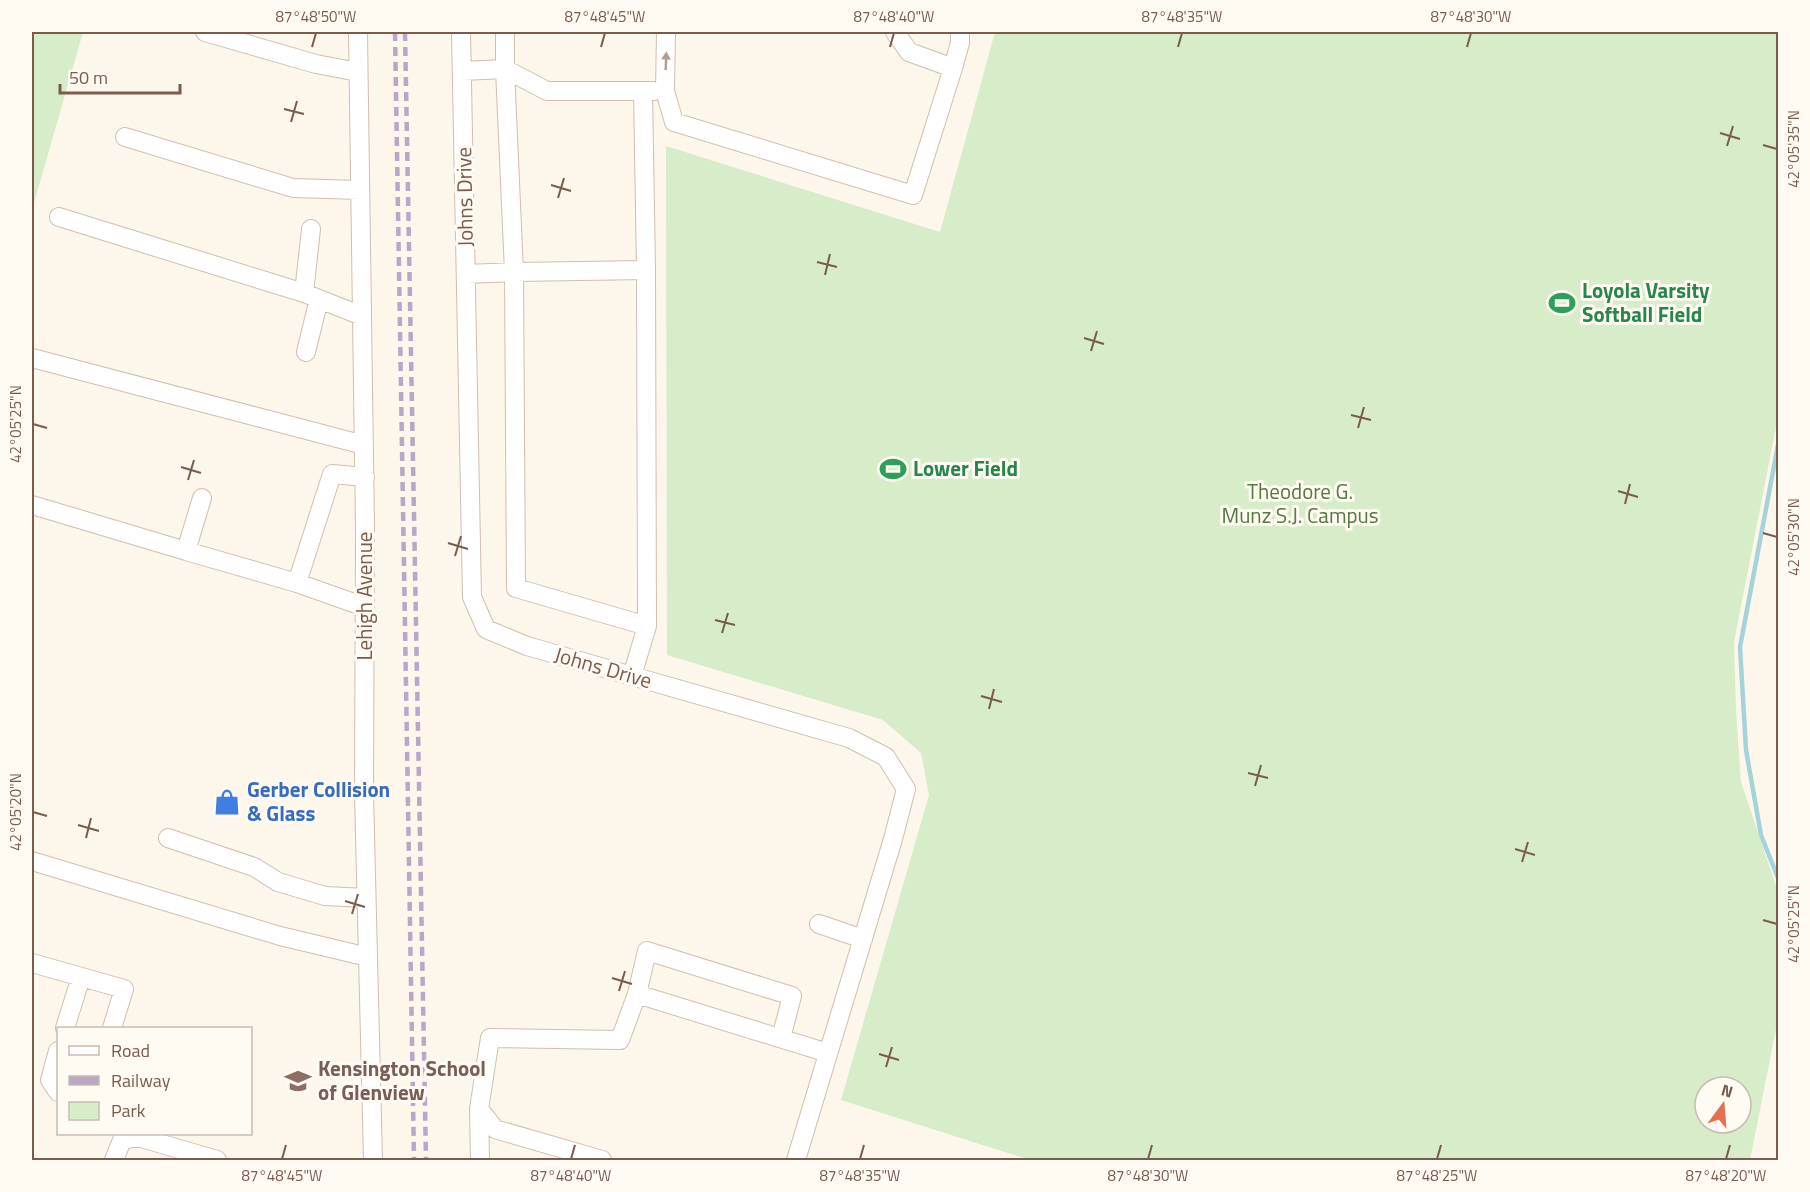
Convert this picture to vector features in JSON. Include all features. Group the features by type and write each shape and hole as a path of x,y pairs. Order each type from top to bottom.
{"street":[{"path":"205,32 316,64 358,72"},
{"name":"Lehigh Avenue","path":"357,32 365,477 364,794 373,1161"},
{"name":"Johns Drive","path":"461,32 472,597 486,629 527,646 849,738 886,757 906,789 796,1161"},
{"path":"505,32 514,272 516,588 647,626"},
{"path":"666,32 665,91 674,122 913,195 953,68 960,43 960,32"},
{"path":"895,32 909,52 953,68"},
{"path":"462,71 505,69 548,91 665,91"},
{"path":"632,676 647,626 646,270 642,91"},
{"path":"126,136 293,188 360,190"},
{"path":"59,217 311,296 362,315"},
{"path":"306,352 311,296 311,229"},
{"path":"466,274 646,270"},
{"path":"32,358 364,445"},
{"path":"297,583 332,474 365,477"},
{"path":"186,551 202,498"},
{"path":"32,505 297,583 365,607"},
{"path":"168,838 254,867 278,882 325,896 366,898"},
{"path":"32,861 280,936 369,957"},
{"path":"819,924 863,939"},
{"path":"480,1161 479,1109 490,1038 620,1040 637,994 647,951 792,996 781,1038"},
{"path":"33,968 81,977 124,989 113,1027"},
{"path":"66,1027 81,977"},
{"path":"637,994 828,1053"},
{"path":"57,1056 50,1080 57,1090"},
{"path":"479,1109 495,1129 602,1161"},
{"path":"114,1161 122,1140 138,1137 217,1161"}],"green space":[{"path":"32,32 83,32 32,210"},
{"name":"Theodore G. Munz S.J. Campus","path":"995,32 1778,32 1778,417 1734,642 1741,782 1778,892 1778,1019 1750,1160 1030,1160 841,1100 929,795 921,753 883,720 667,655 666,146 940,232"}],"waterway":[{"path":"1778,445 1740,647 1746,750 1761,835 1778,878"}],"railway":[{"path":"395,32 414,1160"},
{"path":"405,32 426,1160"}],"place":[{"name":"Loyola Varsity Softball Field","path":"1562,303"},
{"name":"Lower Field","path":"893,469"},
{"name":"Gerber Collision & Glass","path":"227,802"},
{"name":"Kensington School of Glenview","path":"298,1081"}]}
